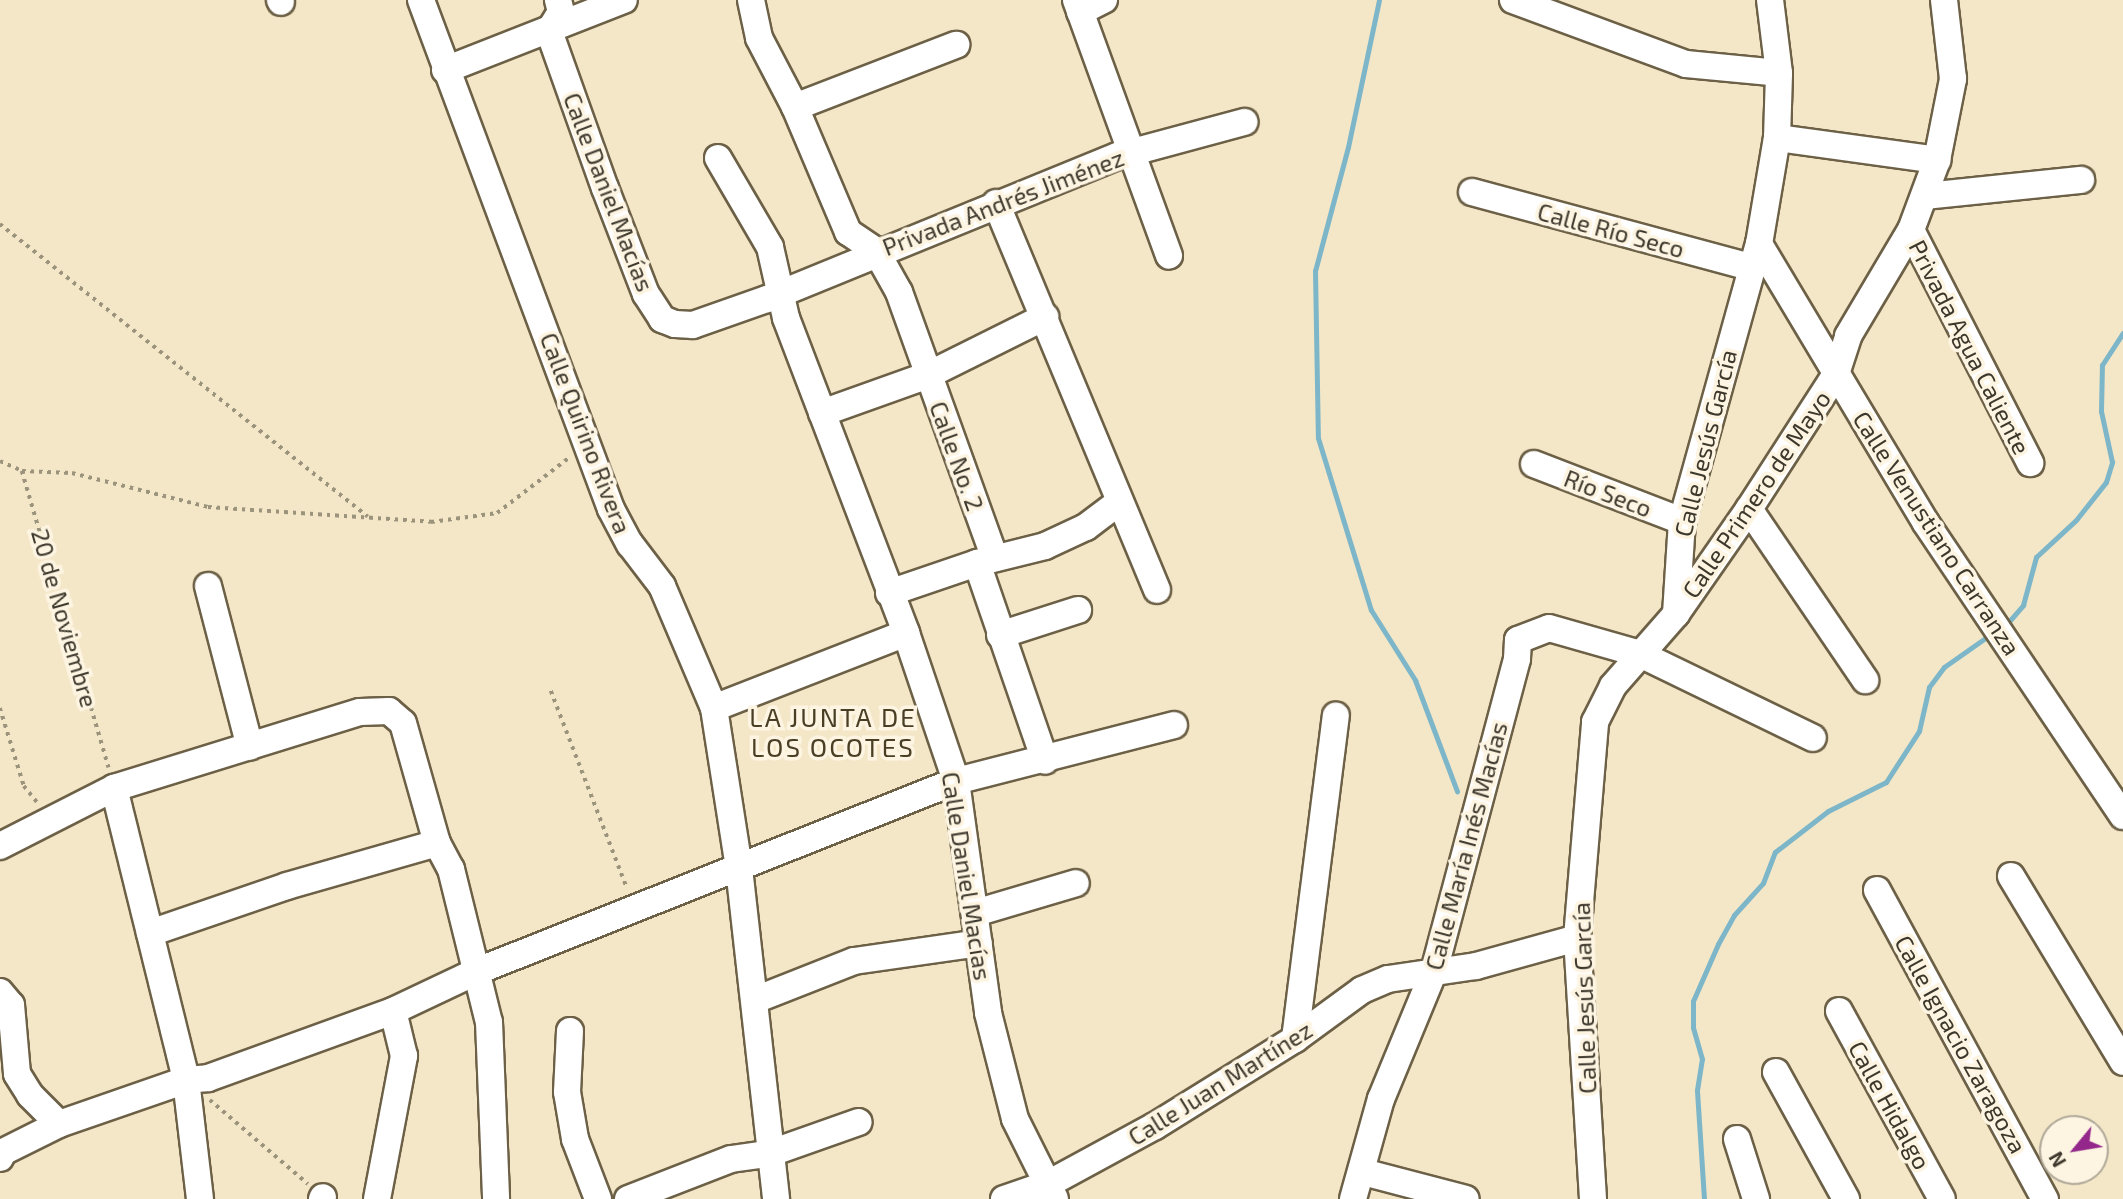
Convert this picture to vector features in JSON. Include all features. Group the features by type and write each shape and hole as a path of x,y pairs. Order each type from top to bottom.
{"street":[{"name":"Calle Quirino Rivera","path":"421,0 445,70 589,443 611,509 630,544 662,586 714,708 739,867 755,1000 768,1154 776,1199"},
{"path":"550,31 561,12 558,0"},
{"path":"445,70 624,0"},
{"path":"751,0 760,38 795,107 848,232 876,251"},
{"path":"1104,0 1078,6 1134,151 1169,256"},
{"path":"1513,0 1686,64 1779,73"},
{"name":"Calle Jesús García","path":"1593,1199 1577,939 1590,742 1613,686 1676,614 1682,521 1754,256 1777,138 1779,73 1770,0"},
{"name":"Calle Primero de Mayo","path":"1676,614 1749,509 1836,374 1848,336 1911,230 1937,160 1953,79 1944,0"},
{"name":"Calle Daniel Macías","path":"550,31 646,294 662,319 693,325 774,295 786,318 906,633 956,781 988,1013 1015,1119 1052,1191"},
{"path":"795,107 956,46"},
{"name":"Privada Andrés Jiménez","path":"774,295 996,203 1134,151 1244,122"},
{"path":"1777,138 1937,160"},
{"path":"718,158 770,247 774,295"},
{"path":"1925,196 2081,180"},
{"name":"Calle Río Seco","path":"1472,192 1754,256"},
{"path":"996,203 1045,317 1118,503 1157,590"},
{"name":"Privada Agua Caliente","path":"1911,230 2030,463"},
{"name":"Calle No. 2","path":"876,251 899,292 928,375 986,560 1000,635 1045,761"},
{"name":"Calle Venustiano Carranza","path":"1754,256 1836,374 1926,523 2123,816"},
{"path":"822,413 928,375 1045,317"},
{"name":"Río Seco","path":"1534,464 1682,521"},
{"path":"889,593 986,560 1045,546 1086,527 1118,503"},
{"path":"1749,509 1865,680"},
{"path":"208,586 250,747"},
{"path":"1000,635 1078,610"},
{"name":"Calle María Inés Macías","path":"1353,1199 1363,1172 1381,1099 1434,971 1517,659 1518,640 1549,628 1640,654"},
{"path":"714,708 906,633"},
{"path":"1640,654 1813,738"},
{"path":"0,846 114,788 360,712 389,711 403,723 437,843 451,869 489,1022 496,1199"},
{"path":"1295,1039 1336,716"},
{"path":"0,1158 3,1152 59,1124 186,1080 208,1078 393,1011 475,972 956,781 1045,761 1174,725"},
{"path":"114,788 186,1080 200,1199"},
{"path":"150,933 287,886 437,843"},
{"path":"2011,876 2123,1062"},
{"path":"975,913 1076,883"},
{"name":"Calle Ignacio Zaragoza","path":"1877,890 2045,1199"},
{"name":"Calle Juan Martínez","path":"1004,1199 1052,1191 1295,1039 1362,990 1388,979 1476,966 1577,939"},
{"path":"755,1000 854,961 979,943"},
{"path":"0,992 11,1005 17,1074 30,1095 59,1124"},
{"path":"377,1199 404,1056 393,1011"},
{"name":"Calle Hidalgo","path":"1839,1011 1942,1199"},
{"path":"570,1031 571,1116 598,1199"},
{"path":"1776,1072 1846,1199"},
{"path":"628,1199 731,1159 768,1154 859,1122"},
{"path":"1737,1139 1756,1199"},
{"path":"1363,1172 1466,1199"}],"path":[{"path":"0,224 369,518"},
{"path":"0,461 22,471 72,473 208,507 430,522 497,513 589,443"},
{"name":"20 de Noviembre","path":"22,471 114,788"},
{"path":"551,691 635,909"},
{"path":"0,708 24,786 51,820"},
{"path":"186,1080 322,1198"}],"waterway":[{"path":"1379,0 1348,147 1315,271 1318,438 1371,610 1415,680 1457,791"},
{"path":"2005,626 2023,605 2036,557 2076,520 2106,482 2112,462 2101,411 2102,365 2123,333"},
{"path":"1704,1199 1697,1090 1702,1059 1693,1027 1693,1001 1718,944 1734,915 1763,883 1775,852 1828,811 1886,782 1919,731 1929,687 1944,667 1991,634"}],"district":[{"name":"LA JUNTA DE LOS OCOTES","path":"833,732"}]}
